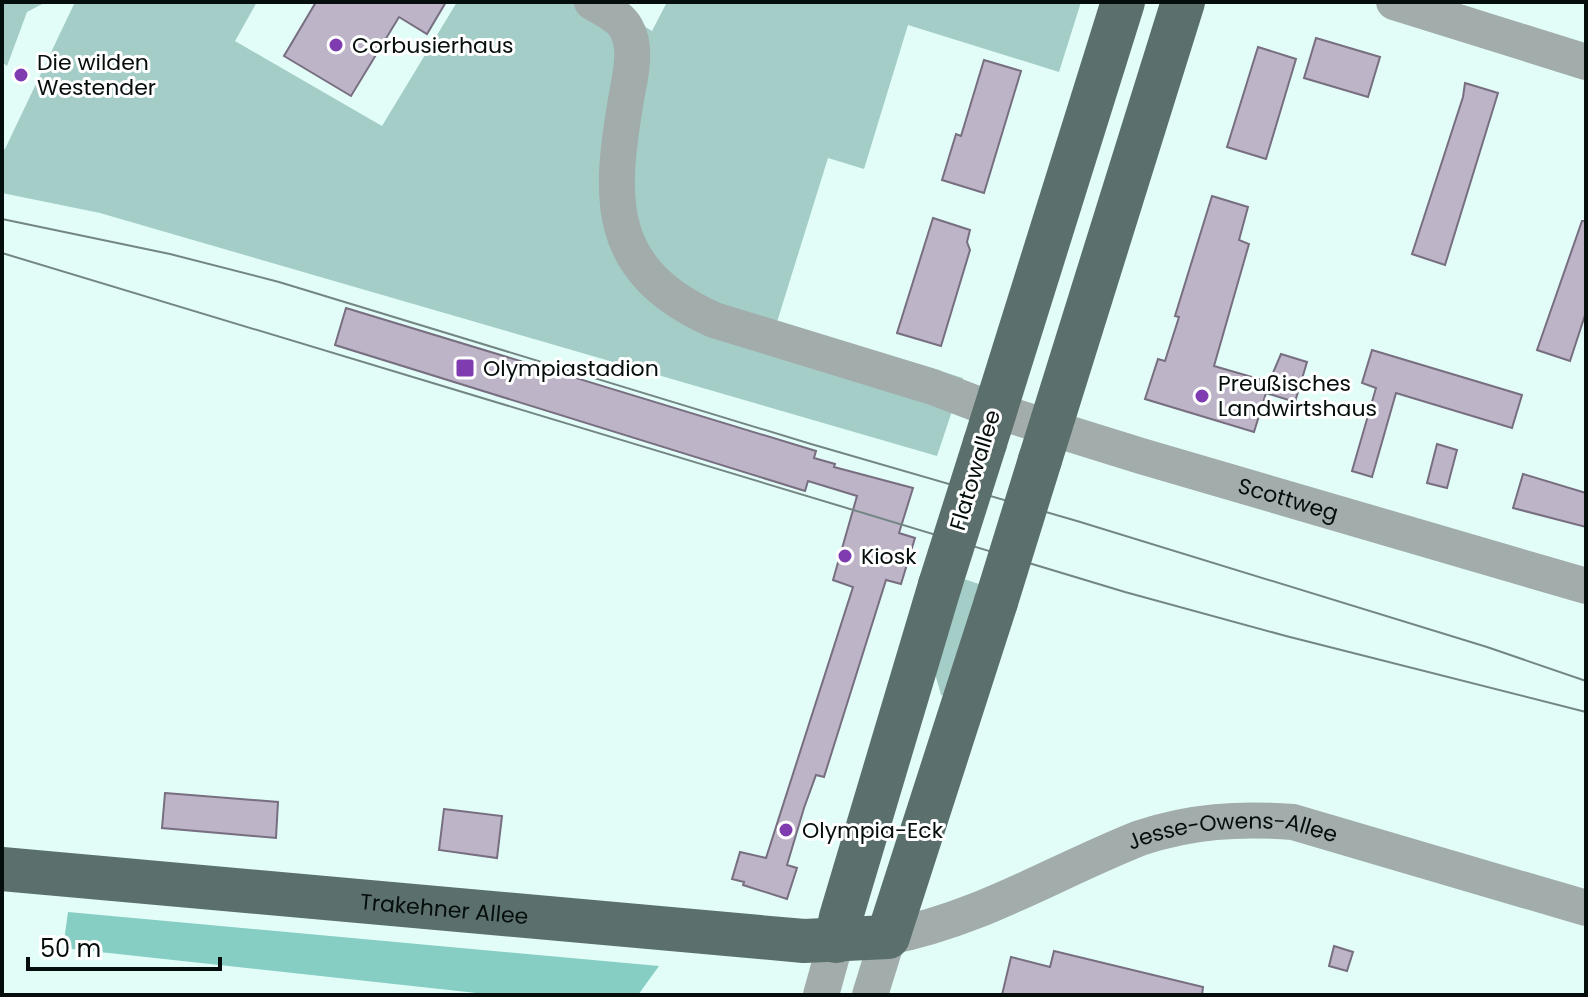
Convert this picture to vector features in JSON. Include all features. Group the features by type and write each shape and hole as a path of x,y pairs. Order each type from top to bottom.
{"main road":[{"name":"Flatowallee","path":"836,941 940,585 1123,2"},
{"path":"888,937 1183,2"},
{"name":"Trakehner Allee","path":"2,869 804,941 888,937"}],"street":[{"name":"Scottweg","path":"592,2 612,13 626,26 631,42 633,66 616,165 617,213 628,244 647,273 662,290 691,310 714,320 933,387 989,427 1044,444 1586,586"},
{"path":"1394,2 1586,62"},
{"name":"Jesse-Owens-Allee","path":"888,937 918,932 983,910 1151,834 1218,820 1248,818 1293,822 1586,908"},
{"path":"870,995 888,937"},
{"path":"821,995 836,941"}],"shaded area":[{"path":"2,2 46,2 27,12 7,66 2,62"},
{"path":"75,2 257,2 235,41 382,126 457,2 604,2 652,31 667,2 1081,2 1059,72 908,25 864,169 828,158 777,322 963,378 937,456 100,213 2,193 2,149 5,149"},
{"path":"964,579 982,585 945,696 941,695 934,670"},
{"path":"68,912 659,966 638,995 495,995 63,948"}],"building":[{"name":"Corbusierhaus","path":"316,2 446,2 427,34 399,17 351,96 284,56"},
{"path":"1316,38 1380,57 1368,97 1304,78"},
{"path":"1258,47 1296,59 1266,159 1227,147"},
{"path":"984,60 1021,71 984,193 942,180 956,134 961,136"},
{"path":"1465,83 1498,93 1445,265 1412,254"},
{"path":"1212,196 1248,207 1239,240 1249,244 1214,366 1269,382 1281,354 1307,362 1295,402 1266,393 1254,432 1145,399 1158,359 1165,361 1179,317 1175,316"},
{"path":"933,218 970,230 967,242 970,250 941,346 897,333"},
{"path":"1582,221 1586,221 1586,312 1570,361 1537,350"},
{"path":"346,308 816,451 814,458 835,464 834,467 913,488 899,533 915,538 901,584 886,580 824,777 816,775 804,808 787,865 797,868 787,899 732,879 740,852 766,858 853,587 833,580 857,496 808,481 805,491 335,345"},
{"path":"1372,350 1522,395 1512,428 1396,393 1372,477 1352,471 1376,388 1362,383"},
{"path":"1437,444 1457,450 1447,488 1427,483"},
{"path":"1523,474 1586,493 1586,527 1513,508"},
{"path":"165,793 278,802 276,838 162,828"},
{"path":"444,809 502,816 497,858 439,850"},
{"path":"1334,946 1353,952 1347,971 1329,966"},
{"path":"1054,951 1203,987 1202,995 1002,995 1011,957 1050,967"}],"tram line":[{"path":"2,219 170,254 279,282 811,444 1077,521 1487,647 1586,681"},
{"path":"2,253 1125,592 1586,712"}],"place":[{"name":"Corbusierhaus","path":"336,45"},
{"name":"Die wilden Westender","path":"21,75"},
{"name":"Olympiastadion","path":"465,368"},
{"name":"Preußisches Landwirtshaus","path":"1202,396"},
{"name":"Kiosk","path":"845,556"},
{"name":"Olympia-Eck","path":"786,830"}]}
